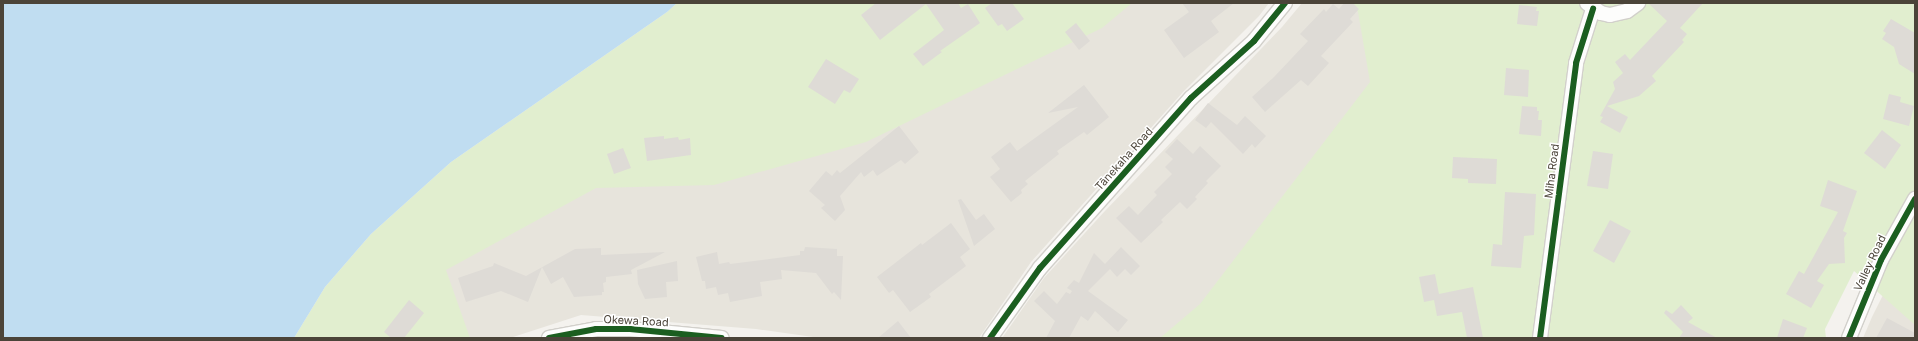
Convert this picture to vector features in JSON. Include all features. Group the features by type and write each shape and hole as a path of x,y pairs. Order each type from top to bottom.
{"street":[{"name":"Tānekaha Road","path":"990,338 1040,268 1191,98 1254,41 1285,3"},
{"path":"1590,6 1602,13 1620,14 1634,7 1638,3"},
{"name":"Miha Road","path":"1540,338 1576,63 1590,6"},
{"name":"Valley Road","path":"1849,338 1881,260 1915,199"},
{"name":"Okewa Road","path":"549,338 596,329 630,329 722,338"}],"shaded area":[{"path":"688,3 1269,3 1259,16 1183,92 1031,262 979,338 820,338 756,329 581,315 510,338 368,338"},
{"path":"1302,3 1563,3 1523,338 1002,338 1044,278 1104,212 1282,27"},
{"path":"1915,231 1915,338 1863,338 1872,317"}],"green space":[{"path":"677,3 1132,3 1102,28 866,142 714,185 596,188 446,270 470,338 294,338 325,287 371,234 451,162 667,12"},
{"path":"1351,3 1915,3 1915,325 1854,271 1825,329 1826,338 1160,338 1200,304 1370,82 1358,12"}],"water":[{"path":"3,3 677,3 667,12 451,162 371,234 325,287 294,338 3,338"}],"building":[{"path":"876,3 958,3 961,8 968,4 980,23 940,51 942,52 923,66 913,54 944,30 926,4 880,40 861,15"},
{"path":"992,3 1012,3 1024,19 1007,31 1002,24 998,26 985,8"},
{"path":"1182,3 1234,3 1211,21 1219,32 1184,58 1164,30 1189,12"},
{"path":"1344,3 1353,3 1359,9 1350,19 1353,22 1321,56 1329,63 1308,86 1301,80 1265,112 1252,97 1274,77 1308,41 1300,34 1324,9 1326,12 1333,4 1339,9"},
{"path":"1648,3 1703,3 1680,28 1687,34 1682,40 1684,42 1652,76 1656,81 1639,96 1607,106 1628,117 1620,133 1600,122 1603,117 1600,116 1615,89 1613,82 1623,73 1615,62 1625,54 1630,60 1667,21"},
{"path":"1519,5 1537,7 1536,11 1539,11 1537,26 1517,24"},
{"path":"1891,19 1915,33 1915,74 1899,64 1894,47 1882,39 1886,33 1883,31"},
{"path":"1076,23 1090,41 1079,50 1065,32"},
{"path":"826,59 859,79 850,93 844,90 835,104 808,87"},
{"path":"1506,68 1529,70 1528,97 1504,95"},
{"path":"1084,85 1109,117 1087,135 1084,132 1057,151 1059,154 1025,181 1028,184 1021,190 1022,193 1011,202 990,177 1000,169 991,157 1010,142 1017,151 1078,107 1048,113"},
{"path":"1889,94 1901,97 1900,102 1914,106 1909,126 1883,119"},
{"path":"1208,103 1237,125 1245,116 1266,136 1255,148 1252,144 1243,154 1211,122 1206,128 1195,120"},
{"path":"1522,106 1537,107 1537,111 1539,111 1538,120 1542,120 1541,136 1519,134"},
{"path":"899,126 919,152 905,164 901,160 877,176 873,170 864,177 861,172 840,196 845,210 835,221 821,208 825,205 809,191 826,171 832,176 837,170 840,173"},
{"path":"1882,130 1901,145 1885,169 1864,153"},
{"path":"664,136 664,139 678,137 679,140 690,138 691,155 647,161 644,138"},
{"path":"1177,139 1193,154 1200,146 1221,166 1206,181 1208,183 1195,197 1197,199 1187,209 1180,202 1161,220 1163,222 1141,243 1116,218 1129,206 1138,215 1157,195 1154,192 1172,174 1165,167 1173,159 1165,152"},
{"path":"623,148 631,168 614,174 607,154"},
{"path":"1593,151 1613,154 1608,189 1587,186"},
{"path":"1453,157 1497,159 1496,184 1468,183 1468,179 1452,178"},
{"path":"1828,180 1857,191 1843,231 1847,233 1844,238 1845,263 1829,264 1817,281 1824,285 1811,308 1786,294 1799,271 1804,274 1838,212 1820,206"},
{"path":"1505,192 1536,194 1534,235 1524,236 1521,268 1491,266 1493,244 1502,245"},
{"path":"961,199 976,220 984,214 995,229 974,246 958,200"},
{"path":"1610,220 1631,231 1614,263 1593,251"},
{"path":"951,223 970,249 960,257 966,266 929,294 931,297 910,312 893,290 889,293 877,277 921,243 922,245"},
{"path":"805,247 837,249 837,256 843,256 841,300 834,292 832,294 816,273 781,270 782,279 760,282 762,296 730,302 728,293 718,295 716,287 706,289 705,281 702,281 696,257 717,252 719,264 729,262 730,264 800,255 800,251 804,251"},
{"path":"1121,247 1140,266 1131,275 1125,269 1117,277 1110,269 1088,291 1128,320 1118,332 1095,311 1088,321 1081,316 1069,338 1046,338 1055,321 1034,301 1044,291 1057,304 1066,292 1070,294 1072,291 1067,288 1074,280 1079,283 1094,253 1105,264"},
{"path":"601,248 601,255 665,252 631,270 632,274 606,277 606,282 603,283 604,292 602,292 602,295 574,297 563,277 551,284 542,267 575,249"},
{"path":"677,261 678,281 666,282 667,297 645,299 638,284 637,270"},
{"path":"494,263 526,276 542,267 528,302 501,291 466,302 458,278 493,266"},
{"path":"1435,274 1439,294 1473,287 1483,338 1467,338 1462,312 1437,316 1434,300 1424,302 1419,277"},
{"path":"409,300 424,313 404,338 391,338 384,332"},
{"path":"1681,305 1693,318 1688,322 1717,338 1679,338 1683,332 1664,313 1666,310 1672,314"},
{"path":"1887,318 1915,333 1915,338 1876,338"},
{"path":"1783,319 1807,328 1803,338 1777,338"},
{"path":"898,321 911,338 878,338"}],"cycle path":[{"path":"990,338 1040,268 1191,98 1254,41 1285,3"},
{"path":"1540,338 1576,63 1593,9"},
{"path":"1849,338 1881,260 1915,199"},
{"path":"549,338 596,329 630,329 722,338"}]}
